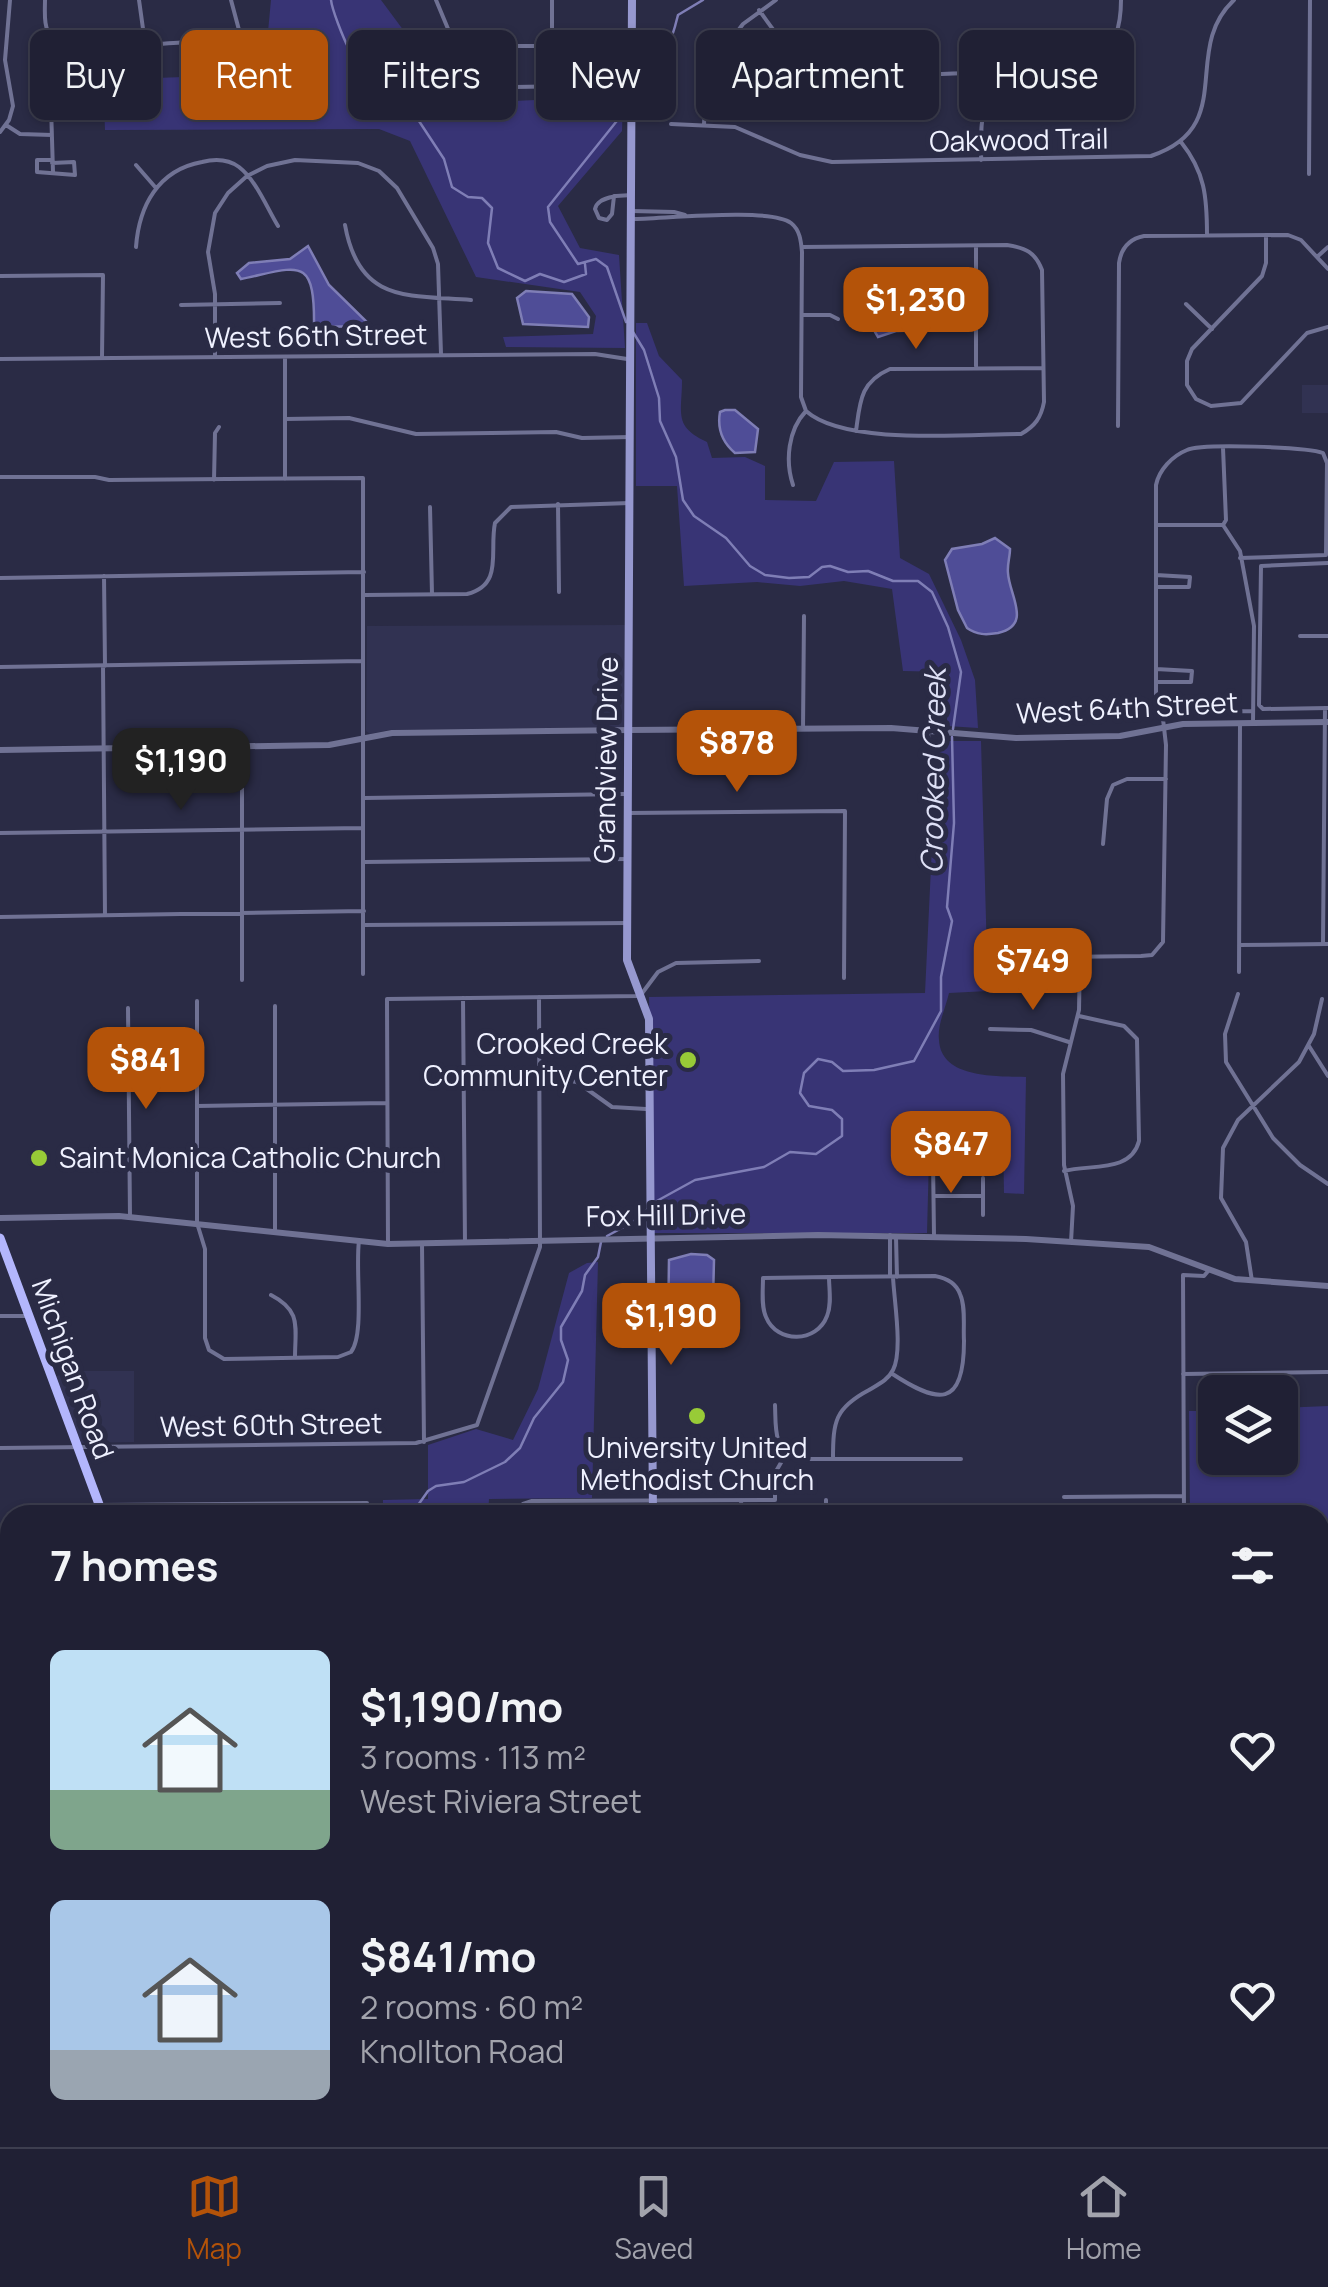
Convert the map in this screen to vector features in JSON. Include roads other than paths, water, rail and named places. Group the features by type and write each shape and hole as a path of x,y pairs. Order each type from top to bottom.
{"main road":[{"name":"Grandview Drive","path":"632,0 632,30"},
{"name":"Grandview Drive","path":"632,120 627,922 628,967 649,1019 653,1505"},
{"name":"Michigan Road","path":"0,1238 99,1505"}],"street":[{"path":"0,132 13,106 5,60 10,0"},
{"path":"45,0 47,30"},
{"path":"139,0 143,30"},
{"path":"231,0 239,30"},
{"path":"436,0 450,34 459,43 536,46"},
{"path":"552,0 552,30"},
{"path":"738,30 776,0"},
{"path":"1116,30 1121,0"},
{"path":"1220,0 1227,6"},
{"path":"1207,235 1204,181 1195,160 1180,141 1203,110 1209,41 1214,24 1234,0"},
{"path":"1309,174 1310,0"},
{"path":"759,10 792,50 826,70 847,74 959,73"},
{"path":"51,106 65,106 66,118 52,118 51,106"},
{"path":"52,120 52,172"},
{"path":"704,120 704,124"},
{"path":"982,160 983,120"},
{"name":"Oakwood Trail","path":"671,124 742,129 828,162 1142,158 1163,152 1180,141"},
{"path":"6,125 20,134 52,134"},
{"path":"37,160 74,162 75,175 52,172 37,172 37,160"},
{"path":"216,357 215,304 208,252 211,226 224,198 247,176 273,164 295,160 350,161 365,165 393,183 430,243 438,264 441,354"},
{"path":"136,247 140,216 156,188 176,171 203,161 226,161 247,176 278,226"},
{"path":"136,165 156,188"},
{"path":"614,196 610,218 599,218 595,210 598,203 614,196 632,195"},
{"path":"632,215 779,217 796,228 802,246 802,397 806,411 818,421 878,434 1020,434 1042,414 1042,270 1038,259 1025,248 802,246"},
{"path":"346,225 353,254 374,282 404,296 471,300"},
{"path":"1266,235 1262,276 1192,349 1187,362 1187,386 1196,400 1211,406 1235,405 1247,398 1307,333 1328,326"},
{"path":"1118,426 1119,261 1128,244 1146,236 1298,238 1328,269"},
{"path":"976,246 976,367"},
{"path":"1317,257 1328,247"},
{"path":"0,276 103,275 102,358"},
{"path":"181,304 280,304"},
{"path":"1186,304 1212,329"},
{"path":"802,314 838,319"},
{"name":"West 66th Street","path":"0,359 603,354 631,360"},
{"path":"285,356 285,479"},
{"path":"856,431 860,395 877,375 890,369 1043,368"},
{"path":"794,485 790,448 797,423 806,411"},
{"path":"285,419 345,418 416,434 556,432 582,438 631,438"},
{"path":"214,480 215,433 220,427"},
{"path":"1223,448 1223,525"},
{"path":"1044,952 1061,957 1152,954 1164,942 1166,778 1164,727 1156,701 1156,525 1160,473 1189,449 1316,450 1323,454 1328,462 1326,555 1240,558"},
{"path":"0,478 363,478 363,974"},
{"path":"364,595 471,593 486,584 494,568 494,527 506,510 521,504 630,503"},
{"path":"558,504 559,592"},
{"path":"430,507 432,594"},
{"path":"1156,525 1223,525"},
{"path":"1223,525 1238,546 1254,626 1253,723"},
{"path":"1239,944 1326,944 1327,708 1260,707 1261,566 1328,563"},
{"path":"0,578 364,572"},
{"path":"1156,575 1190,576 1189,588 1156,588"},
{"path":"104,576 105,915"},
{"path":"803,728 804,616"},
{"path":"1300,636 1328,636"},
{"path":"0,667 363,662"},
{"path":"1156,669 1191,670 1192,681 1156,682"},
{"path":"1160,712 1253,711"},
{"name":"West 64th Street","path":"0,750 328,745 392,733 629,730 803,728 928,730 1016,738 1120,736 1164,727 1326,722"},
{"path":"1239,972 1240,723"},
{"path":"928,730 931,810"},
{"path":"242,746 242,980"},
{"path":"1104,844 1113,784 1127,779 1166,778"},
{"path":"364,798 629,794"},
{"path":"629,813 845,811 844,978"},
{"path":"0,833 364,828"},
{"path":"364,862 628,859"},
{"path":"0,917 364,912"},
{"path":"363,926 627,922"},
{"path":"1071,1242 1073,1200 1064,1171 1062,1074 1078,1016 1080,956"},
{"path":"388,1244 387,999 640,996 658,972 676,962 759,962"},
{"path":"1238,994 1225,1031 1224,1054 1252,1107 1290,1155 1328,1184"},
{"path":"463,998 464,1242"},
{"path":"540,998 541,1240"},
{"path":"1252,1281 1247,1244 1222,1203 1224,1142 1233,1126 1289,1074 1308,1046 1322,999"},
{"path":"196,1001 198,1223 205,1249 205,1338 212,1353 224,1358 295,1358 342,1357 352,1351 358,1338 358,1242"},
{"path":"276,1006 276,1232"},
{"path":"128,1008 130,1217"},
{"path":"1064,1171 1126,1162 1139,1142 1136,1036 1123,1026 1078,1016"},
{"path":"990,1029 1032,1030 1069,1042"},
{"path":"1308,1046 1328,1076"},
{"path":"540,1077 576,1082 612,1107 651,1109"},
{"path":"197,1106 387,1103"},
{"path":"934,1236 934,1158 944,1144 965,1157 1002,1158"},
{"path":"982,1178 983,1215"},
{"path":"934,1196 983,1196"},
{"name":"Fox Hill Drive","path":"0,1218 130,1217 388,1244 893,1236 1071,1242 1157,1248 1235,1279 1328,1286"},
{"path":"834,1461 834,1428 840,1411 883,1382 897,1356 893,1236"},
{"name":"West 60th Street","path":"0,1448 424,1442 478,1423 541,1240"},
{"path":"422,1244 424,1442"},
{"path":"1184,1505 1183,1276 1204,1276 1209,1270"},
{"path":"829,1277 830,1307 820,1327 807,1336 793,1337 769,1324 764,1311 763,1278 829,1277 894,1277 938,1276 958,1288 963,1304 964,1366 956,1386 937,1396 922,1393 891,1373"},
{"path":"271,1295 285,1302 294,1314 295,1358"},
{"path":"0,1316 30,1316"},
{"path":"1183,1374 1328,1372"},
{"path":"776,1406 777,1440 786,1454 804,1461 960,1459"},
{"path":"523,1505 775,1500 775,1473 786,1454"},
{"path":"1064,1497 1184,1496"},
{"path":"826,1500 826,1505"},
{"path":"232,1505 368,1503"}],"waterway":[{"path":"331,0 348,47 376,59 410,92 415,115 444,159 452,187 468,197 482,198 492,208 488,243 498,268 525,281 540,274 564,282 586,274 585,264"},
{"name":"Crooked Creek","path":"673,30 678,15 703,0"},
{"name":"Crooked Creek","path":"618,120 548,207 550,222 578,264 596,259 607,267 626,322"},
{"name":"Crooked Creek","path":"633,332 644,350 659,398 660,421 676,457 683,500 694,516 726,538 750,566 765,575 789,578 809,577 830,566 848,572 868,571 893,581 918,581 932,592 948,627 961,672 953,729"},
{"name":"Crooked Creek","path":"655,1202 695,1180 764,1167 790,1152 816,1154 842,1136 842,1119 832,1110 809,1106 800,1093 804,1073 818,1059 832,1062 843,1071 874,1070 914,1061 941,1011 941,977 952,921 947,907 954,823 952,737"},
{"name":"Crooked Creek","path":"607,1236 649,1208"},
{"name":"Crooked Creek","path":"418,1505 436,1486 464,1482 505,1462 520,1448 534,1418 563,1382 568,1360 561,1327 582,1291 601,1242"}],"place":[{"name":"Crooked Creek Community Center","path":"688,1060"},
{"name":"Saint Monica Catholic Church","path":"39,1158"},
{"name":"University United Methodist Church","path":"697,1416"}]}
